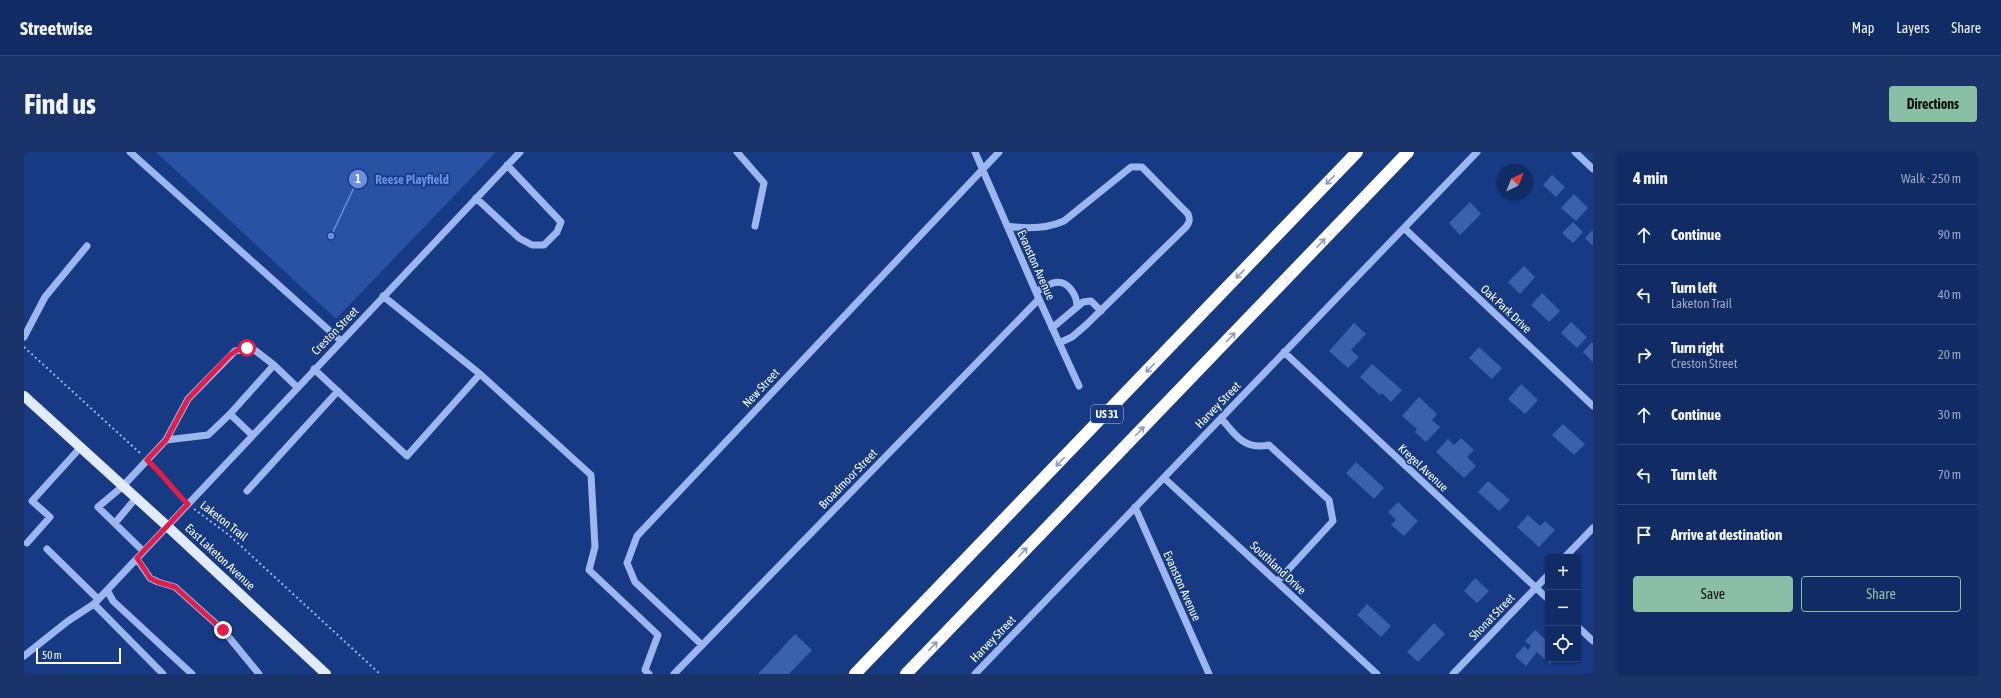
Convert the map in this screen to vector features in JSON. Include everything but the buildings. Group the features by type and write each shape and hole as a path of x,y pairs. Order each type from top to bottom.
{"highway":[{"name":"US 31","path":"855,674 1357,152"},
{"name":"US 31","path":"906,674 1408,152"}],"main road":[{"name":"East Laketon Avenue","path":"24,396 168,526 325,674"}],"street":[{"path":"130,152 341,341"},
{"name":"Creston Street","path":"24,656 68,621 96,602 520,152"},
{"path":"738,152 764,183 754,226"},
{"name":"Evanston Avenue","path":"975,152 1039,299 1079,386"},
{"name":"New Street","path":"702,645 635,582 627,563 636,536 999,152"},
{"name":"Harvey Street","path":"975,674 1477,152"},
{"path":"1575,152 1593,169"},
{"path":"476,198 519,238 532,245 544,245 557,232 562,222 507,165"},
{"path":"1007,226 1029,228 1055,224 1064,220 1131,167 1142,167 1188,214 1190,218 1189,224 1101,311 1076,334 1059,343"},
{"name":"Oak Park Drive","path":"1404,228 1593,406"},
{"path":"24,337 45,297 87,246"},
{"path":"1036,292 1053,283 1063,284 1074,293 1077,299 1077,307"},
{"path":"383,296 480,374 591,475 595,547 589,570 658,635 645,670 649,674"},
{"name":"Broadmoor Street","path":"674,674 1039,299"},
{"path":"1052,328 1083,302 1091,301 1101,311"},
{"path":"143,551 98,507 123,486 166,440 188,399 235,351 247,348 256,351 274,365 297,387"},
{"name":"Kregel Avenue","path":"1284,352 1545,596"},
{"path":"166,440 208,435 230,414 274,365"},
{"path":"314,369 407,456 480,374"},
{"path":"247,491 338,392"},
{"path":"230,414 252,435"},
{"path":"1221,418 1242,442 1262,446 1269,445 1329,500 1333,520 1277,582"},
{"path":"27,543 50,516 32,500 80,448"},
{"name":"Southland Drive","path":"1164,478 1376,674"},
{"path":"115,524 136,498"},
{"name":"Evanston Avenue","path":"1135,507 1209,674"},
{"path":"1568,554 1593,528"},
{"path":"47,549 163,674"},
{"path":"137,558 150,578 175,587 223,630 259,674"},
{"name":"Shonat Street","path":"1453,674 1545,578"},
{"path":"107,590 113,601 192,674"},
{"path":"1581,630 1593,641"}],"path":[{"name":"Laketon Trail","path":"24,347 159,470 175,492 188,504 229,535 380,674"}],"shaded area":[{"path":"156,152 496,152 336,319"}],"place":[{"name":"Reese Playfield","path":"331,236"}],"route":[{"path":"223,630 175,587 172,585 163,584 150,578 137,558 188,504 175,492 159,470 147,460 166,440 181,409 188,399 230,355 239,349 247,348"}]}
